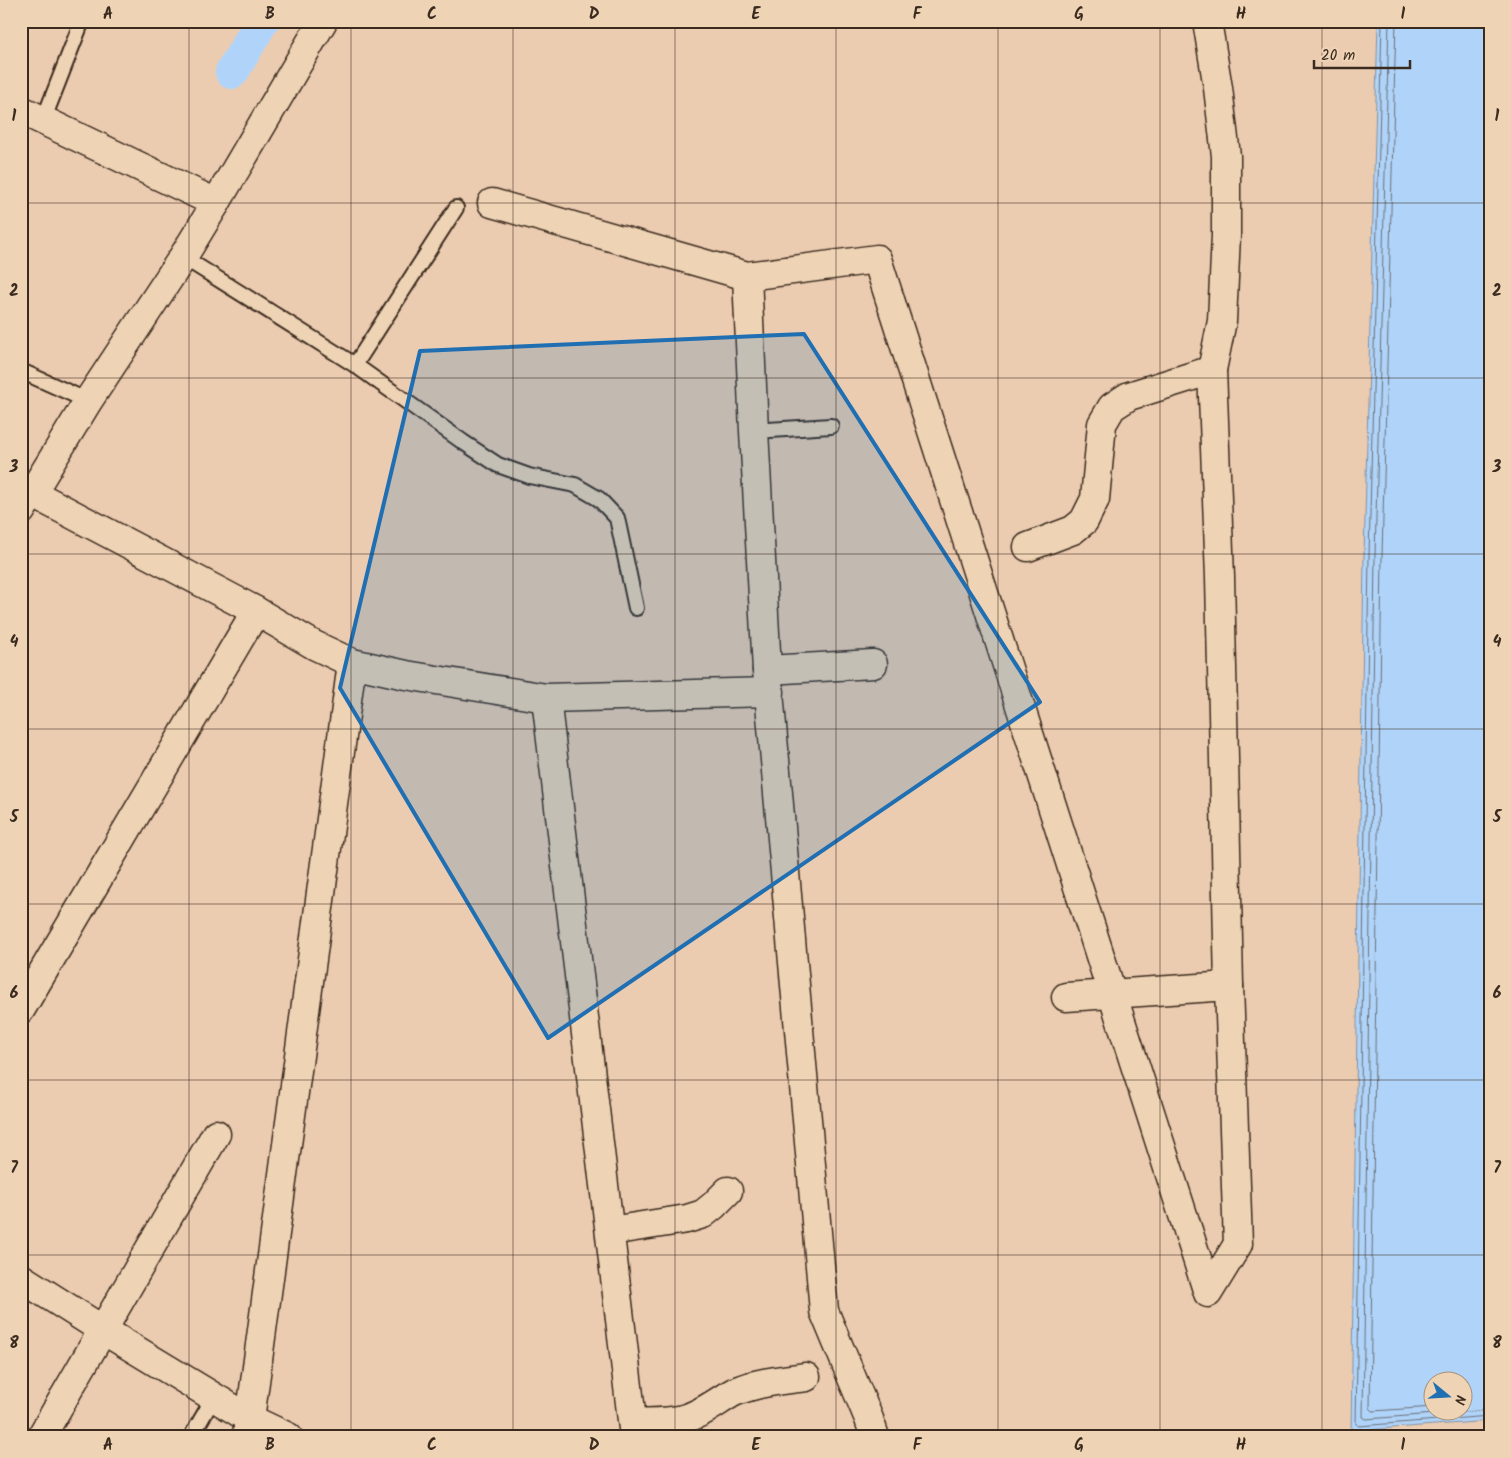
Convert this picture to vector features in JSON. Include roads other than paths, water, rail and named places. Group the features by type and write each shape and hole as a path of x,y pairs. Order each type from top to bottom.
{"street":[{"path":"323,21 216,203 25,497 256,611 314,645 352,663 406,675 546,698 769,681 873,664"},
{"path":"492,203 747,276 877,259 1208,1293 1238,1244 1228,986 1220,577 1212,370 1222,321 1226,235 1226,166 1218,88 1208,21"},
{"path":"32,116 216,203"},
{"path":"747,276 769,681 824,1311 875,1437"},
{"path":"1028,547 1073,530 1084,521 1095,499 1102,424 1112,407 1128,396 1212,370"},
{"path":"21,1009 256,611"},
{"path":"248,1428 352,663"},
{"path":"546,698 634,1430 682,1420 699,1414 733,1393 747,1388 769,1382 806,1377"},
{"path":"1066,997 1228,986"},
{"path":"41,1437 216,1134"},
{"path":"610,1230 687,1219 703,1214 728,1191"},
{"path":"21,1278 214,1397 248,1428 288,1437"}],"lane":[{"path":"32,116 82,21"},
{"path":"355,366 456,208"},
{"path":"182,257 355,366 498,465 529,476 575,485 598,499 617,518 636,608"},
{"path":"21,371 88,401"},
{"path":"754,431 831,426"},
{"path":"191,1437 214,1397"}],"water":[{"path":"1378,21 1490,21 1490,1421 1351,1431 1364,556"}],"waterway":[{"path":"232,72 262,21"}]}
